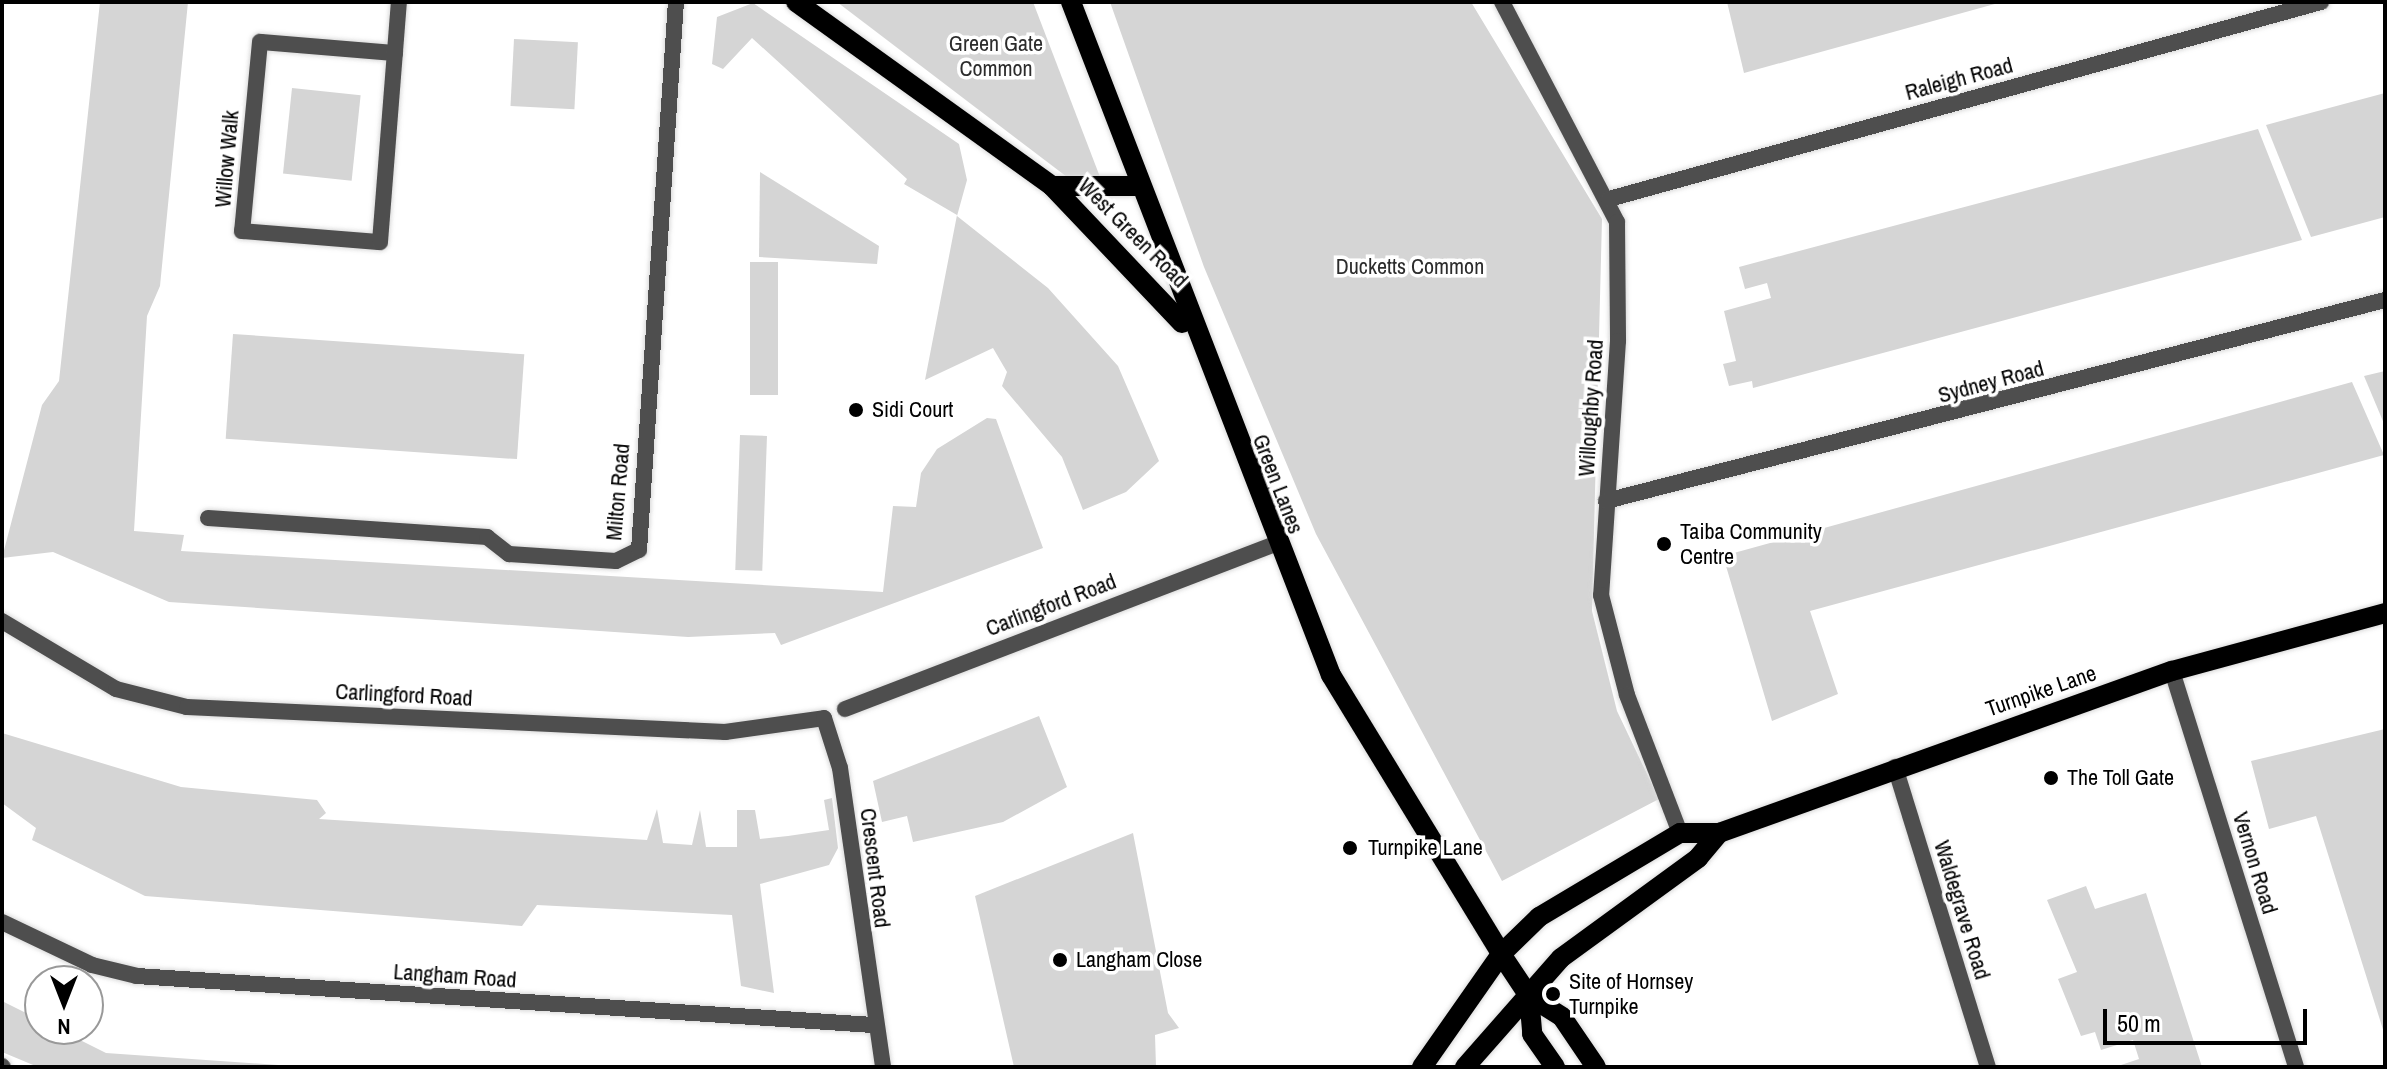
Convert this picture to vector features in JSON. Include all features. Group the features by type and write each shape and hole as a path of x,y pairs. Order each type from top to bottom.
{"main road":[{"name":"West Green Road","path":"796,2 1052,186 1173,308 1203,357"},
{"name":"Green Lanes","path":"1071,2 1137,186 1275,544 1351,714 1529,996"},
{"name":"West Green Road","path":"1052,186 1137,186"},
{"name":"Turnpike Lane","path":"1680,833 1719,833 1895,767 2172,671 2385,613"},
{"path":"1422,1067 1501,954 1558,904 1680,833"},
{"name":"Turnpike Lane","path":"1465,1067 1561,958 1698,858 1719,833"},
{"path":"1529,996 1532,1034 1555,1067"},
{"path":"1529,996 1562,1017 1596,1067"}],"street":[{"name":"Willow Walk","path":"395,53 260,42 242,231 380,242 395,53 399,2"},
{"name":"Milton Road","path":"208,518 487,537 509,554 616,561 639,550 676,2"},
{"name":"Willoughby Road","path":"1502,2 1609,199 1617,222 1618,341 1606,501 1602,609 1680,833"},
{"name":"Raleigh Road","path":"1609,199 2321,2"},
{"name":"Sydney Road","path":"1606,501 2385,300"},
{"name":"Carlingford Road","path":"845,709 1275,544"},
{"name":"Carlingford Road","path":"2,621 116,689 187,707 725,732 824,718"},
{"name":"Vernon Road","path":"2172,671 2296,1067"},
{"name":"Crescent Road","path":"824,718 840,768 873,1025"},
{"name":"Waldegrave Road","path":"1895,767 1988,1067"},
{"name":"Langham Road","path":"2,922 92,965 137,976 873,1025"},
{"path":"873,1025 883,1067"}],"green space":[{"path":"100,2 188,2 160,286 147,316 134,531 184,535 181,551 883,592 893,506 916,507 921,473 937,449 987,418 996,419 1043,548 781,645 775,633 688,637 169,602 53,552 2,558 42,405 59,381"},
{"name":"Green Gate Common","path":"837,2 1033,2 1100,177 1071,180"},
{"name":"Ducketts Common","path":"1110,2 1471,2 1602,219 1592,611 1617,711 1659,799 1502,881 1316,534 1204,267"},
{"path":"1727,2 2002,2 1744,73"},
{"path":"753,3 959,144 967,180 957,216 1048,288 1118,366 1159,461 1126,492 1083,510 1062,457 1002,386 1007,372 993,348 925,380 957,215 904,184 907,179 752,38 723,69 712,64 717,17"},
{"path":"514,39 578,42 574,109 510,106"},
{"path":"292,88 361,95 352,181 283,174"},
{"path":"2385,93 2385,217 2311,237 2266,125"},
{"path":"2258,129 2302,240 1753,388 1752,381 1729,386 1723,364 1736,361 1724,311 1771,298 1767,283 1745,289 1739,267"},
{"path":"760,172 879,246 877,264 759,257"},
{"path":"750,262 778,262 778,395 750,395"},
{"path":"233,334 524,354 517,459 226,439"},
{"path":"2385,371 2385,426 2364,376"},
{"path":"2352,382 2384,455 1810,611 1838,694 1772,721 1723,556"},
{"path":"740,435 767,436 762,571 735,570"},
{"path":"1039,716 1067,787 1003,822 913,842 907,816 882,822 873,781"},
{"path":"2385,729 2385,1036 2316,816 2269,829 2251,761"},
{"path":"2,733 181,787 317,800 326,813 319,819 647,840 657,809 663,843 692,845 700,810 706,847 737,847 737,810 755,810 760,839 788,836 829,830 824,800 832,798 838,848 829,865 760,884 774,993 741,986 732,915 537,905 522,926 145,896 32,840 36,828 2,803"},
{"path":"1133,833 1168,1013 1179,1028 1155,1035 1156,1067 1014,1067 975,896"},
{"path":"2086,886 2095,909 2146,893 2202,1067 2115,1067 2139,1059 2133,1040 2101,1050 2095,1032 2081,1036 2058,979 2077,972 2047,900"},
{"path":"2,1001 24,1012 24,1045 90,1045 106,1053 306,1067 38,1067 2,1052"}],"place":[{"name":"Sidi Court","path":"856,410"},
{"name":"Taiba Community Centre","path":"1664,544"},
{"name":"The Toll Gate","path":"2051,778"},
{"name":"Turnpike Lane","path":"1350,848"},
{"name":"Langham Close","path":"1060,960"},
{"name":"Site of Hornsey Turnpike","path":"1553,994"}]}
